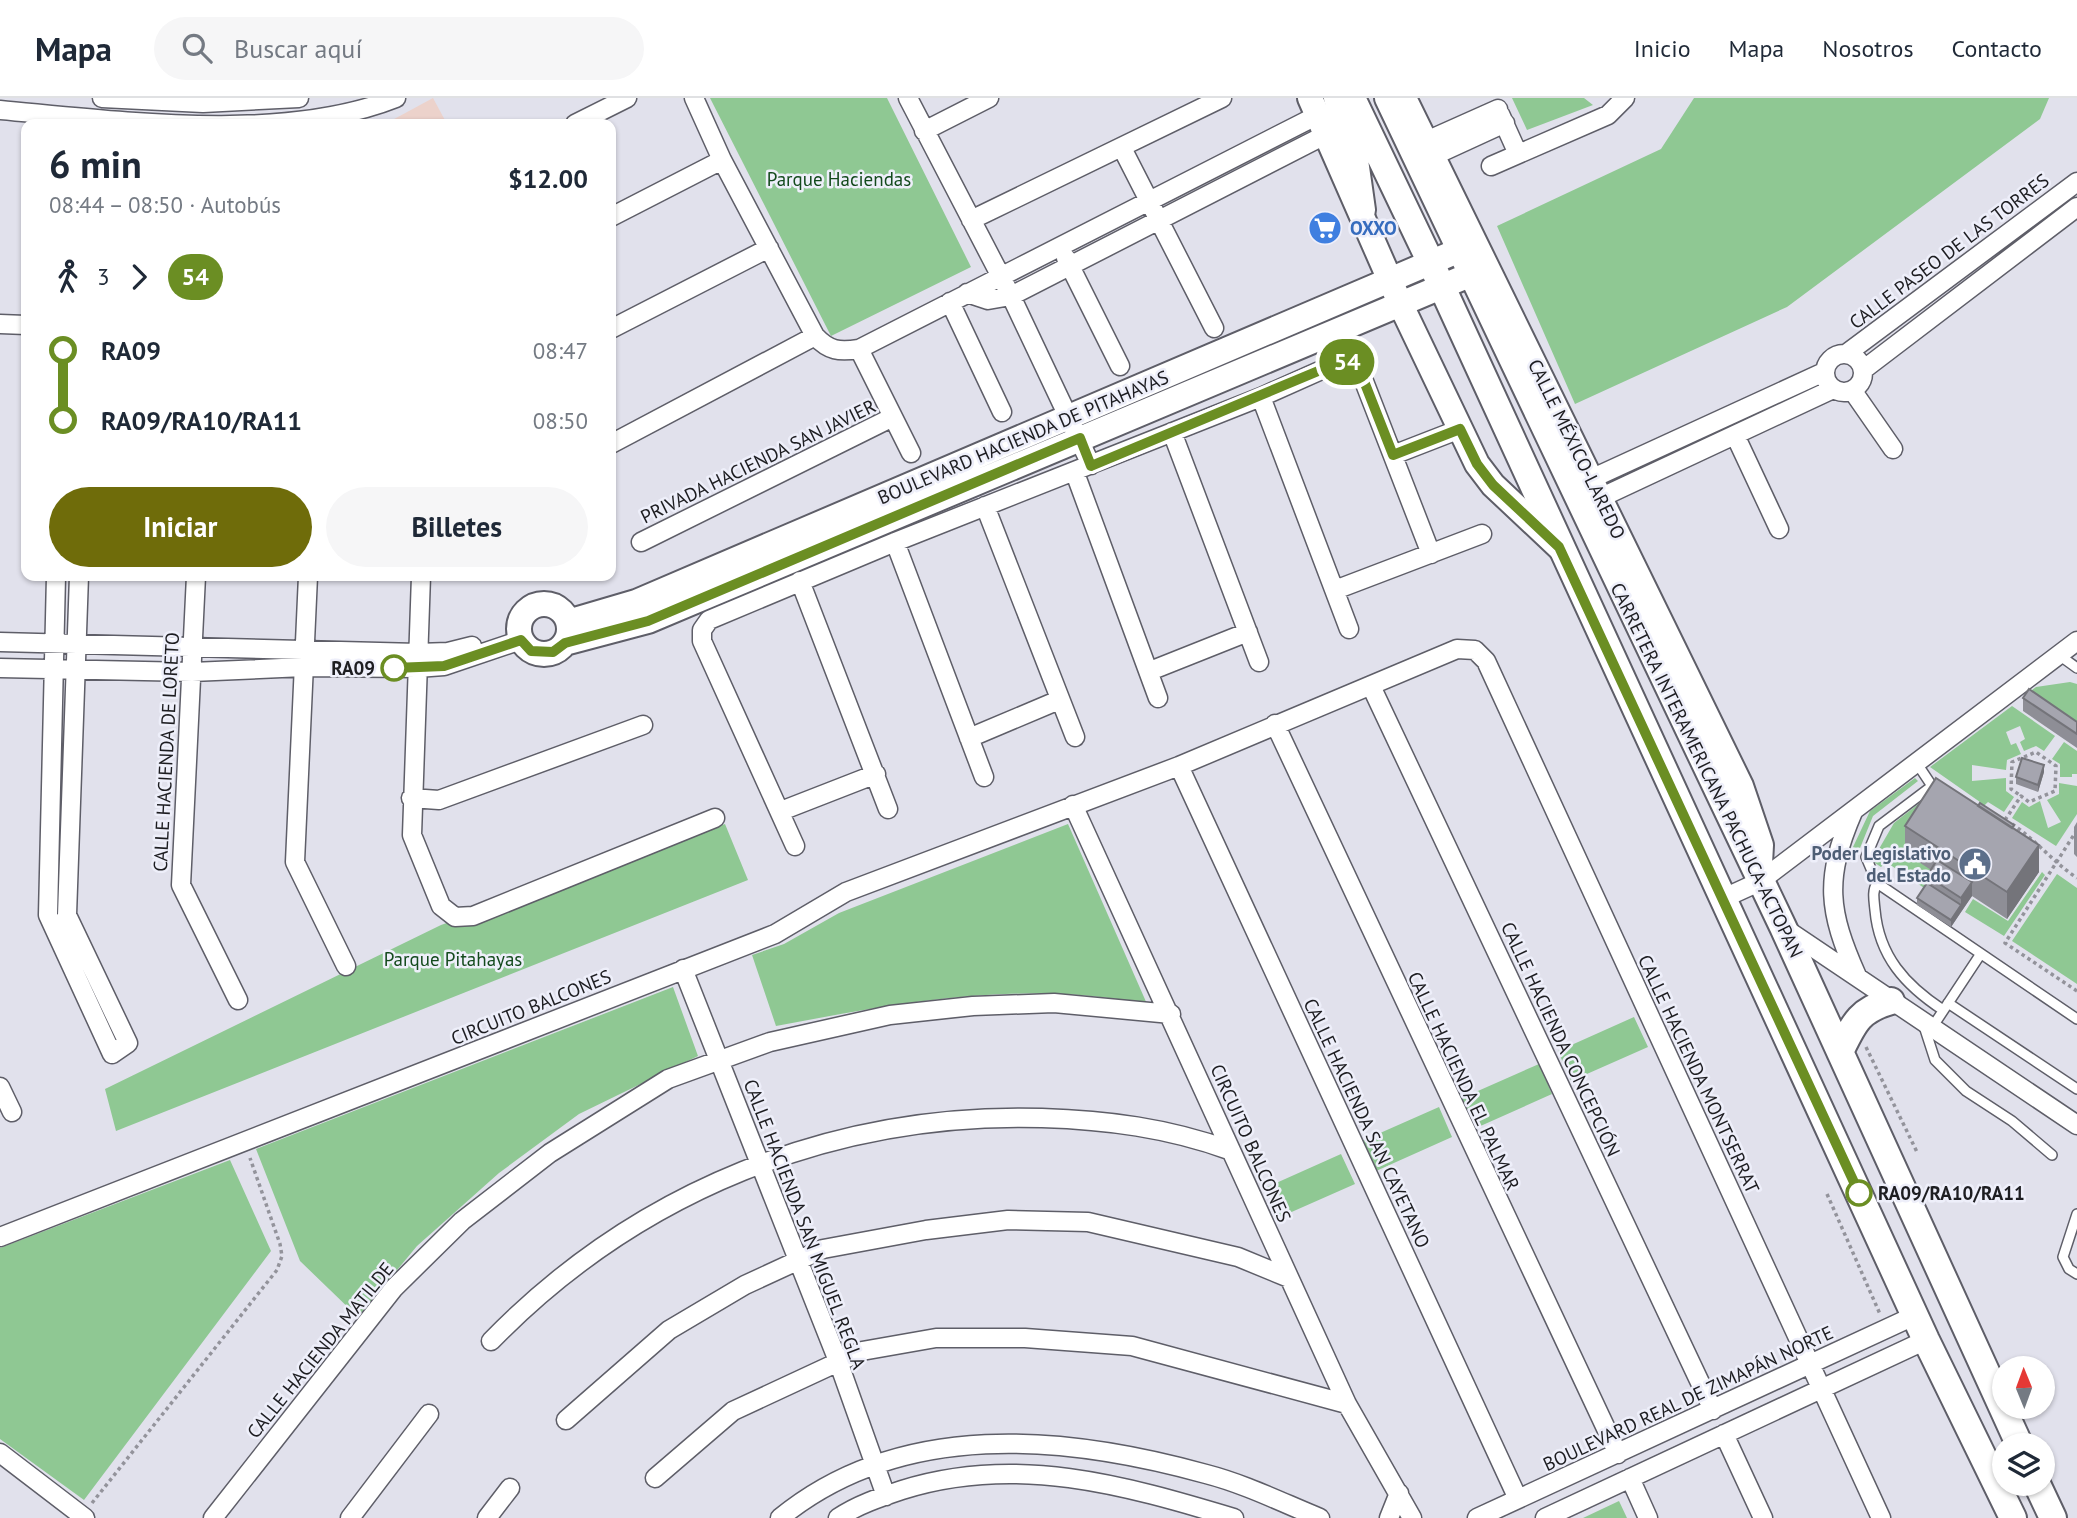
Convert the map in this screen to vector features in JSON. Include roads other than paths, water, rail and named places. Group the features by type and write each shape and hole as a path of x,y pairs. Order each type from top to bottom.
{"main road":[{"name":"CARRETERA INTERAMERICANA PACHUCA-ACTOPAN","path":"1352,98 1436,274 1559,547 1724,898 1926,1340 2013,1518"},
{"name":"CARRETERA INTERAMERICANA PACHUCA-ACTOPAN","path":"1388,98 1472,259 1494,323 1759,882 1783,927 2014,1433"},
{"path":"1323,111 1357,170 1362,210"},
{"path":"1405,209 1424,213 1441,196"},
{"path":"1462,334 1473,321 1480,319 1494,323"},
{"path":"1702,854 1724,856 1731,851 1738,838"},
{"path":"1751,960 1763,938 1773,929 1783,927"},
{"path":"1840,1052 1862,1013 1872,1006 1891,1001"},
{"path":"2043,1496 2053,1518"}],"street":[{"path":"97,119 100,98 299,98"},
{"path":"282,119 321,117 364,109 396,98"},
{"path":"585,119 628,98"},
{"path":"694,98 722,160 820,342 841,352 859,349 1323,111"},
{"path":"908,98 1001,276 1075,428 1083,469 1158,698"},
{"path":"924,131 989,98"},
{"path":"971,220 1223,98"},
{"path":"1404,98 1428,150 1441,196"},
{"path":"1491,166 1608,115 1620,100"},
{"path":"0,110 79,119"},
{"path":"1428,150 1499,110 1518,154"},
{"path":"1323,111 1396,291 1477,464 1493,485 1559,547"},
{"path":"967,293 988,300 1011,296 1159,220 1323,111"},
{"path":"1122,148 1214,328"},
{"path":"616,213 722,160"},
{"name":"CALLE PASEO DE LAS TORRES","path":"1846,354 2077,182"},
{"path":"1863,370 2077,207"},
{"path":"1060,245 1120,366"},
{"path":"616,326 769,248"},
{"name":"BOULEVARD HACIENDA DE PITAHAYAS","path":"566,633 648,621 1075,428 1472,259"},
{"name":"CALLE MÉXICO-LAREDO","path":"1472,259 1597,488 1741,786 1761,845 1759,882"},
{"path":"950,302 1002,412"},
{"path":"0,324 21,325"},
{"path":"616,441 820,342"},
{"path":"859,349 911,453"},
{"path":"1846,354 1857,359 1863,370 1861,382 1852,390 1833,388 1656,472 1597,488 1648,453 1824,372 1829,360 1846,354"},
{"path":"795,846 702,641 702,630 709,621 800,580 1083,469 1335,364 1350,362 1360,371 1431,554"},
{"path":"1824,372 1833,388"},
{"path":"1852,390 1893,449"},
{"path":"1261,397 1349,629"},
{"name":"PRIVADA HACIENDA SAN JAVIER","path":"641,542 893,417"},
{"path":"1393,455 1460,429"},
{"path":"1172,432 1259,662"},
{"path":"1735,435 1779,529"},
{"path":"1648,453 1656,472"},
{"path":"985,506 1075,737"},
{"path":"1335,590 1482,534"},
{"path":"895,542 984,777"},
{"path":"800,580 888,809"},
{"path":"56,581 48,915 112,1054 128,1042 67,915 79,581"},
{"name":"CALLE HACIENDA DE LORETO","path":"196,581 181,885 238,1000"},
{"path":"307,581 295,862 346,966"},
{"path":"421,581 411,798 412,835 441,906 456,917 473,916 715,818"},
{"path":"534,605 551,605 559,609 566,633 545,654 531,651 520,636 522,616 534,605"},
{"path":"1150,671 1248,632"},
{"path":"0,642 193,647 305,659 417,661 520,636"},
{"path":"1724,898 1759,882 2077,641"},
{"name":"CIRCUITO BALCONES","path":"0,1237 775,934 846,892 1179,765 1457,649 1475,650"},
{"name":"CALLE HACIENDA MONTSERRAT","path":"1475,650 1486,662 1881,1518"},
{"path":"0,668 192,672 305,659"},
{"name":"CALLE HACIENDA CONCEPCIÓN","path":"1371,686 1713,1410"},
{"path":"969,738 1059,700"},
{"name":"CALLE HACIENDA EL PALMAR","path":"1275,724 1618,1454"},
{"path":"411,798 439,800 643,725"},
{"name":"CALLE HACIENDA SAN CAYETANO","path":"1179,765 1518,1499"},
{"path":"781,811 876,774"},
{"name":"CIRCUITO BALCONES","path":"1073,805 1171,1014 1229,1150 1347,1404 1412,1518"},
{"path":"1854,809 1838,848 1832,890 1838,932 1857,977"},
{"path":"49,862 69,862"},
{"path":"1783,927 1891,1001 1930,1021 2077,1125"},
{"name":"CALLE HACIENDA SAN MIGUEL REGLA","path":"682,969 838,1361 872,1464 886,1496"},
{"name":"CALLE HACIENDA MATILDE","path":"212,1518 394,1288 462,1221 550,1153 668,1079 770,1042 890,1015 973,1006 1054,1003 1171,1014"},
{"path":"0,1087 12,1112"},
{"path":"491,1341 551,1284 605,1245 672,1204 760,1164 820,1142 915,1123 1004,1117 1075,1119 1152,1128 1189,1136 1229,1150"},
{"path":"566,1420 669,1330 745,1285 823,1249 926,1230 1008,1220 1088,1222 1238,1257 1289,1278"},
{"name":"BOULEVARD REAL DE ZIMAPÁN NORTE","path":"1477,1518 1916,1315"},
{"path":"655,1478 733,1411 862,1351 936,1338 1025,1338 1132,1346 1347,1404"},
{"path":"1545,1518 1926,1340"},
{"path":"350,1518 429,1414"},
{"path":"1724,1434 1763,1518"},
{"path":"780,1518 795,1505 872,1464 904,1454 962,1445 1035,1443 1115,1453 1208,1474 1320,1518"},
{"path":"1641,1444 1651,1468"},
{"path":"0,1454 84,1517"},
{"path":"838,1518 886,1496 928,1482 1016,1472 1075,1478 1172,1499 1234,1518"},
{"path":"1630,1478 1648,1518"},
{"path":"487,1518 510,1488"},
{"path":"1389,1518 1399,1493"}],"lane":[{"path":"2059,656 2077,668"},
{"path":"1916,762 1932,786 1879,826 1866,857 1877,883 2077,1019"},
{"path":"1877,883 1873,889 1881,940 1893,967 1911,987 2077,1089"},
{"path":"1980,955 1945,1006 1930,1021 1935,1060 1966,1091 2012,1121 2052,1155"},
{"path":"2076,1217 2063,1258 2069,1269 2077,1274"}],"place":[{"name":"OXXO","path":"1325,228"},
{"name":"RA09","path":"394,668"},
{"name":"Poder Legislativo del Estado","path":"1975,864"},
{"name":"RA09/RA10/RA11","path":"1859,1193"}],"park label":[{"name":"Parque Haciendas","path":"839,179"},
{"name":"Parque Pitahayas","path":"453,959"}]}
